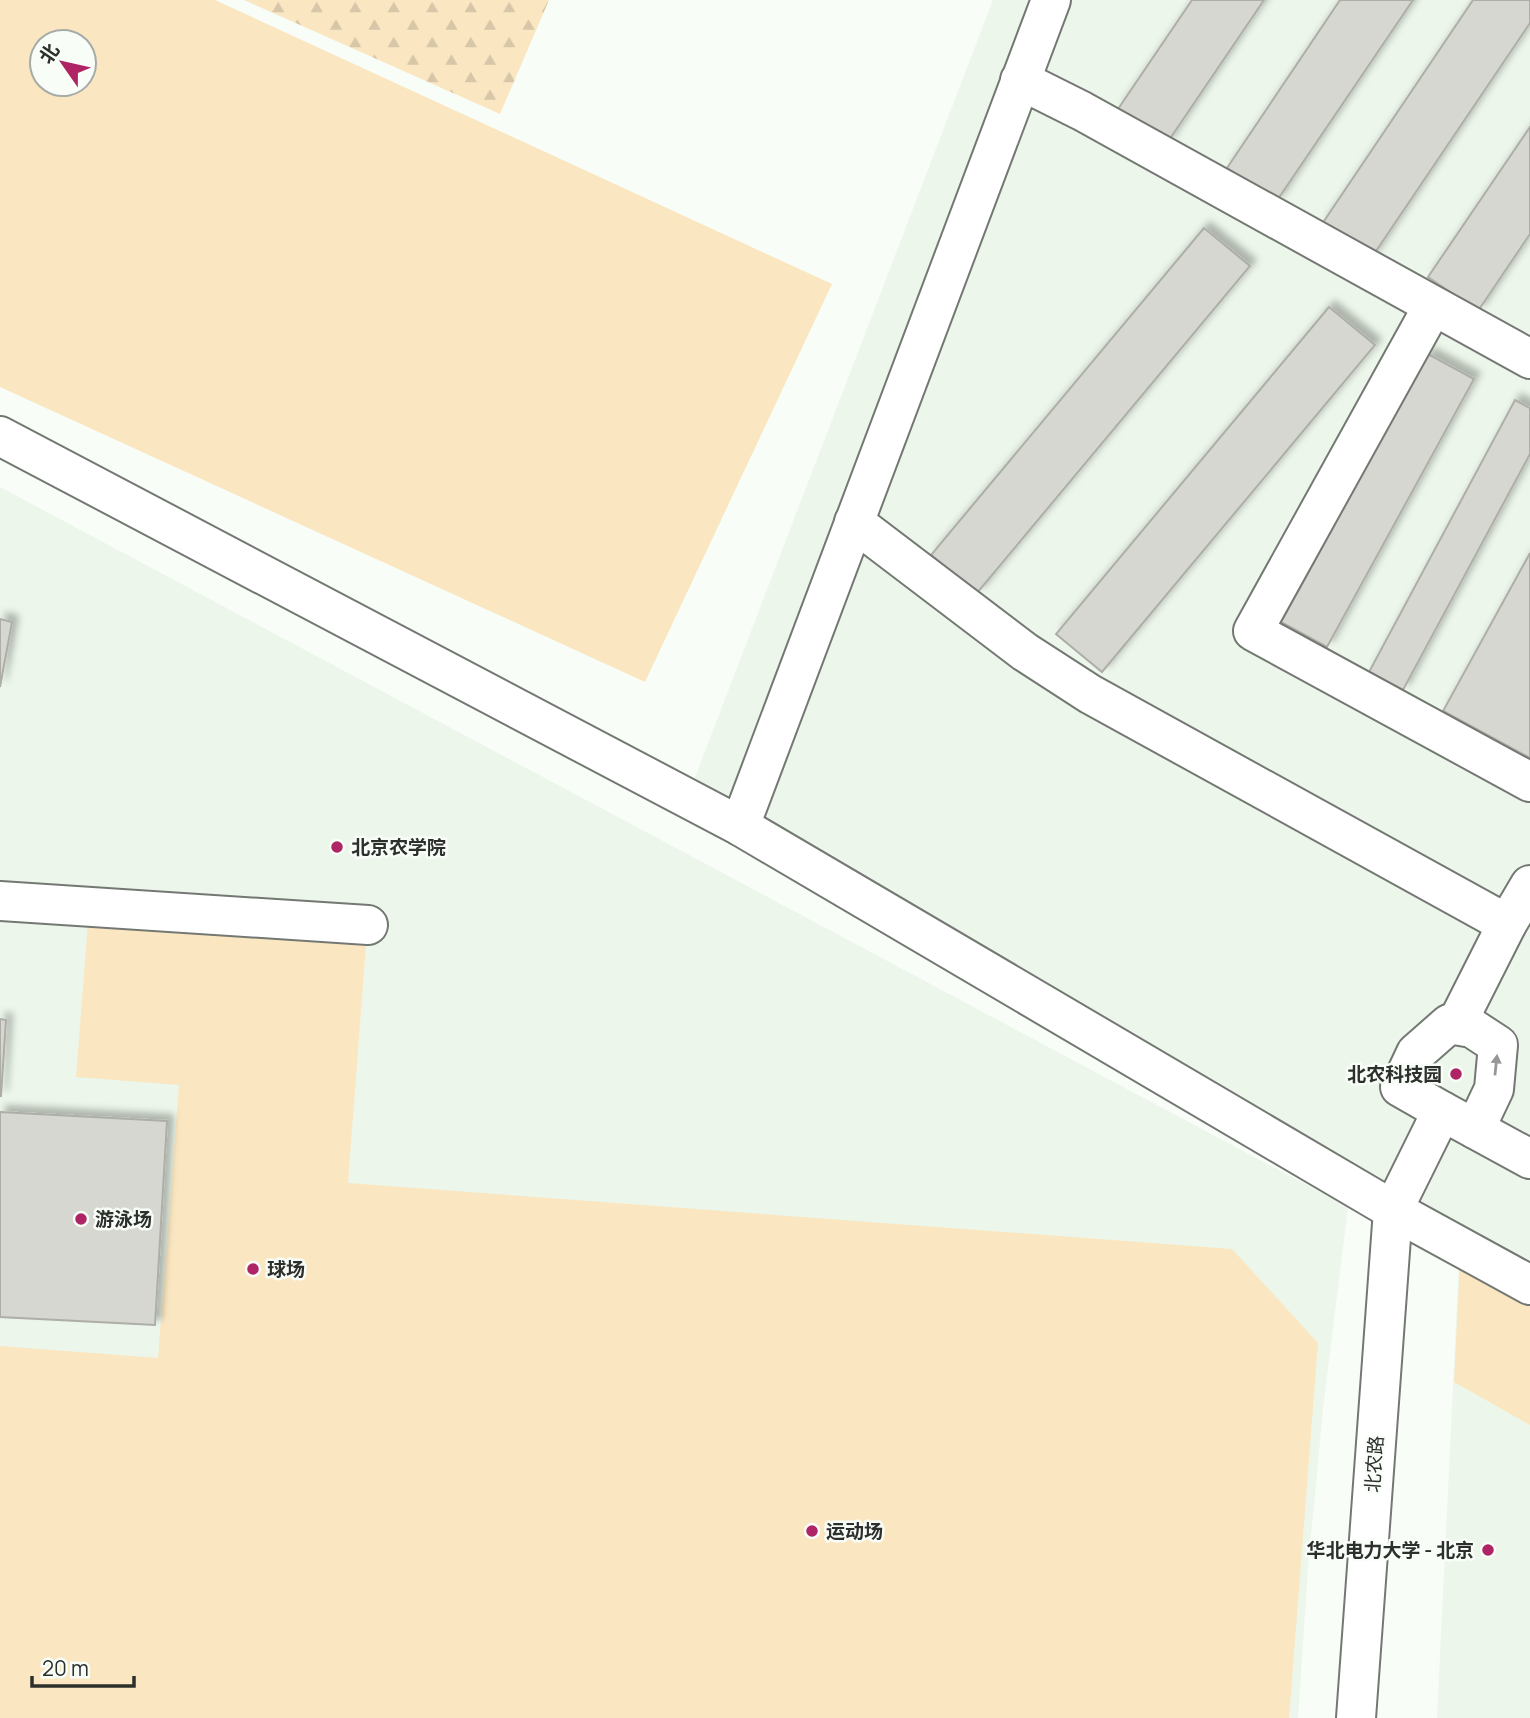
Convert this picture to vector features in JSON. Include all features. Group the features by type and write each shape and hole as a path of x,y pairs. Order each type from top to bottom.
{"street":[{"path":"740,825 1051,0"},
{"path":"1020,80 1082,111 1530,359"},
{"path":"1433,306 1253,631 1530,782"},
{"path":"0,436 740,825 1393,1210 1530,1285"},
{"path":"854,522 1025,652 1090,694 1507,924"},
{"path":"1456,1025 1507,924 1530,885"},
{"path":"0,901 368,925"},
{"path":"1475,1129 1494,1089 1498,1045 1472,1028 1448,1024 1416,1053 1399,1087 1442,1111 1475,1129 1530,1159"},
{"path":"1393,1210 1442,1111"},
{"name":"北农路","path":"1356,1718 1393,1210"}],"shaded area":[{"path":"993,0 1530,0 1530,1718 1437,1718 1460,1242 694,780"},
{"name":"北京农学院","path":"0,487 1348,1207 1323,1409 1308,1568 1298,1718 0,1718"}],"green space":[{"path":"0,0 215,0 832,284 645,682 0,387"},
{"path":"244,0 549,0 500,114"},
{"name":"运动场","path":"88,923 366,944 348,1183 1232,1249 1318,1343 1289,1718 0,1718 0,1346 158,1358 179,1085 76,1077"},
{"path":"1461,1242 1530,1281 1530,1425 1454,1382"}],"building":[{"path":"1192,0 1264,0 1167,143 1118,109"},
{"path":"1340,0 1413,0 1276,202 1227,168"},
{"path":"1473,0 1530,0 1530,23 1372,257 1322,224"},
{"path":"1530,127 1530,234 1478,311 1428,277"},
{"path":"1204,228 1250,266 977,593 931,555"},
{"path":"1329,307 1375,345 1102,672 1056,634"},
{"path":"1428,354 1474,379 1327,647 1281,622"},
{"path":"1515,400 1530,408 1530,454 1403,690 1369,672"},
{"path":"1530,553 1530,758 1443,711"},
{"path":"0,619 12,622 0,687"},
{"path":"0,1019 6,1020 1,1096 0,1096"},
{"name":"游泳场","path":"0,1112 167,1121 155,1325 0,1317"}],"place":[{"name":"北京农学院","path":"337,847"},
{"name":"北农科技园","path":"1456,1074"},
{"name":"游泳场","path":"81,1219"},
{"name":"球场","path":"253,1269"},
{"name":"运动场","path":"812,1531"},
{"name":"华北电力大学 - 北京","path":"1488,1550"}]}
